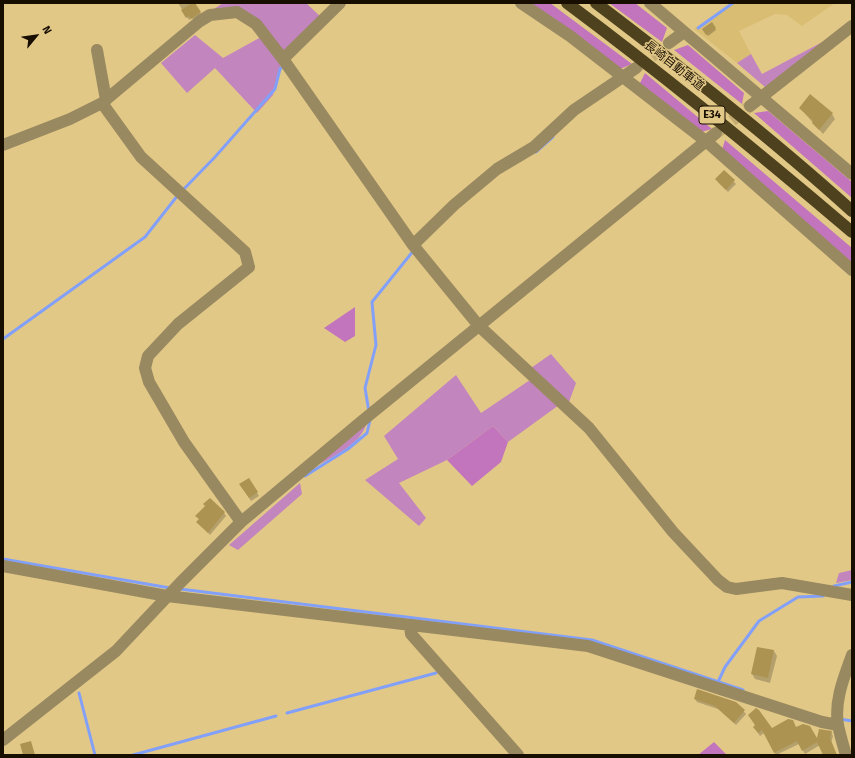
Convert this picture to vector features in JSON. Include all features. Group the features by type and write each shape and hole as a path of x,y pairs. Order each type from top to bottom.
{"highway":[{"name":"長崎自動車道","path":"567,3 666,78 781,171 852,232"},
{"name":"長崎自動車道","path":"596,3 668,58 792,157 852,211"}],"street":[{"path":"286,63 340,3"},
{"path":"521,3 570,36 707,142 852,270"},
{"path":"650,3 762,96 852,174"},
{"path":"3,145 70,119 104,101 200,21 210,15 237,12 256,24 286,63 416,249 479,326 589,428 673,532 718,580 727,587 746,589 782,583 852,595"},
{"path":"750,106 852,26"},
{"path":"668,43 684,32"},
{"path":"97,50 104,101 141,157 245,252 249,267 178,324 148,356 145,368 149,382 184,442 241,522"},
{"path":"416,249 454,205 497,170 534,147 574,110 636,68"},
{"path":"3,740 116,651 167,596 241,522 479,326 707,142 716,133"},
{"path":"3,566 167,596 588,646 822,722 843,731"},
{"path":"410,626 411,634 518,755"},
{"path":"846,755 843,731 837,710 842,684 852,655"}],"shaded area":[{"path":"223,3 306,3 322,18 284,54 254,16 214,9"},
{"path":"530,3 550,3 632,64 620,69"},
{"path":"609,3 635,3 667,28 662,42"},
{"path":"731,3 835,3 802,26 787,15 775,14 739,31 751,54 737,63 694,29"},
{"path":"195,35 223,58 261,37 281,64 273,95 257,113 215,68 187,93 161,63"},
{"path":"828,39 765,87 737,63 751,54 762,74"},
{"path":"688,45 744,93 742,104 674,50"},
{"path":"645,73 712,129 701,132 639,85"},
{"path":"768,111 852,182 852,198 754,113"},
{"path":"725,140 852,248 852,263 722,150"},
{"path":"355,307 355,336 345,342 324,328"},
{"path":"551,354 576,383 569,402 531,368"},
{"path":"456,375 481,413 530,380 559,405 508,442 493,426 447,460 399,483 426,518 419,526 365,480 398,459 384,436"},
{"path":"367,422 364,430 352,445 310,469"},
{"path":"493,426 508,442 501,462 472,486 447,460"},
{"path":"300,483 302,494 238,550 229,545"},
{"path":"852,570 852,580 836,583 839,573"},
{"path":"714,742 727,755 698,755"}],"building":[{"path":"192,3 195,3 201,12 191,19 189,16 186,18 181,10"},
{"path":"712,22 716,28 706,35 702,29"},
{"path":"810,94 833,113 819,130 812,123 813,121 799,108"},
{"path":"724,170 735,180 726,190 715,179"},
{"path":"249,478 258,492 249,498 239,484"},
{"path":"210,498 225,512 208,533 196,522 199,519 195,516 205,506 203,504"},
{"path":"757,647 774,650 768,678 751,674"},
{"path":"697,689 736,702 745,710 734,723 715,706 694,699"},
{"path":"756,708 772,728 788,719 793,720 796,727 803,724 810,726 817,738 819,729 832,731 830,738 837,755 823,755 817,742 802,751 797,741 774,753 762,730 758,733 753,727 755,725 748,715"},
{"path":"31,741 35,755 23,755 20,744"}],"waterway":[{"path":"698,28 733,3"},
{"path":"182,191 215,157 275,89 280,69 285,65"},
{"path":"536,152 553,137"},
{"path":"3,339 145,237 178,195"},
{"path":"369,412 365,388 376,345 372,302 414,250"},
{"path":"305,476 348,449 367,433 370,420"},
{"path":"3,559 170,588"},
{"path":"834,586 852,582"},
{"path":"180,589 592,640 743,690"},
{"path":"718,682 725,667 759,621 798,597 823,596"},
{"path":"287,713 436,673"},
{"path":"79,693 95,755"},
{"path":"133,755 276,716"},
{"path":"840,719 852,721"}],"tunnel":[{"path":"637,67 667,45"},
{"path":"718,132 750,106"}]}
